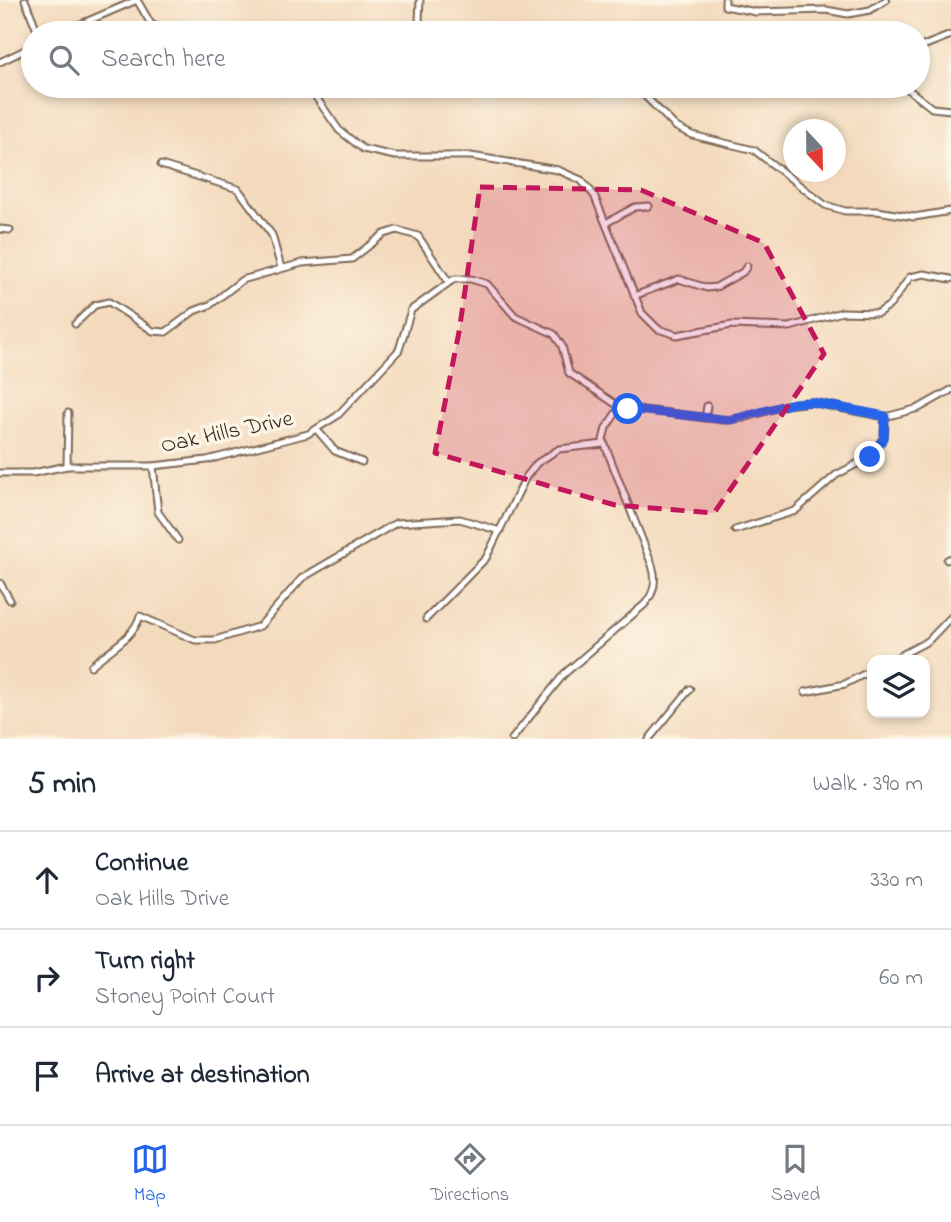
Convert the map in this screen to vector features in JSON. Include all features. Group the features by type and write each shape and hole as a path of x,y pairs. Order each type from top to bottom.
{"street":[{"path":"24,0 33,21"},
{"path":"88,21 138,0 150,21"},
{"path":"419,21 420,0"},
{"path":"725,3 756,12 826,10 848,14 870,10 886,0"},
{"path":"930,43 951,35"},
{"path":"0,62 21,52"},
{"path":"316,98 339,130 363,149 395,156 471,156 566,172 586,184 606,223 642,313 658,329 687,336 732,325 790,327 842,312 878,313 890,306 910,277 924,274 951,279"},
{"path":"647,98 676,127 692,135 754,150 825,205 845,211 877,211 914,217 951,211"},
{"path":"919,98 932,108 951,110"},
{"path":"161,165 238,189 272,235 281,268"},
{"path":"606,223 635,207 649,206"},
{"path":"0,229 10,230"},
{"path":"75,324 95,304 109,302 153,331 166,332 194,311 210,305 242,280 311,261 352,259 384,234 404,230 424,243 447,281 471,279 487,284 515,316 548,330 559,340 569,373 620,407 705,418 738,419 786,405 811,402 885,416 919,408 951,390"},
{"path":"634,296 678,279 716,287 743,272 747,266"},
{"name":"Oak Hills Drive","path":"0,473 33,473 67,466 153,466 207,460 299,438 337,416 399,350 411,310 447,281"},
{"path":"705,418 706,406"},
{"path":"512,739 564,674 645,604 655,585 652,565 604,444 606,428 620,407"},
{"path":"67,466 68,413"},
{"path":"735,530 795,511 836,475 870,457 884,438 885,416"},
{"path":"317,430 335,452 362,462"},
{"path":"426,619 486,558 526,477 544,457 559,449 604,444"},
{"path":"153,466 158,512 178,540"},
{"path":"91,666 130,635 140,616 195,640 215,640 260,626 302,578 396,523 460,519 499,531"},
{"path":"0,583 10,600"},
{"path":"901,655 928,641 951,617"},
{"path":"805,692 845,684 867,673"},
{"path":"649,739 690,689"}],"highlighted area":[{"path":"480,187 641,190 764,243 824,354 714,513 615,505 435,453 459,332"}],"route":[{"path":"628,409 730,420 755,416 794,403 835,404 868,415 885,416 882,445 870,457"}]}
